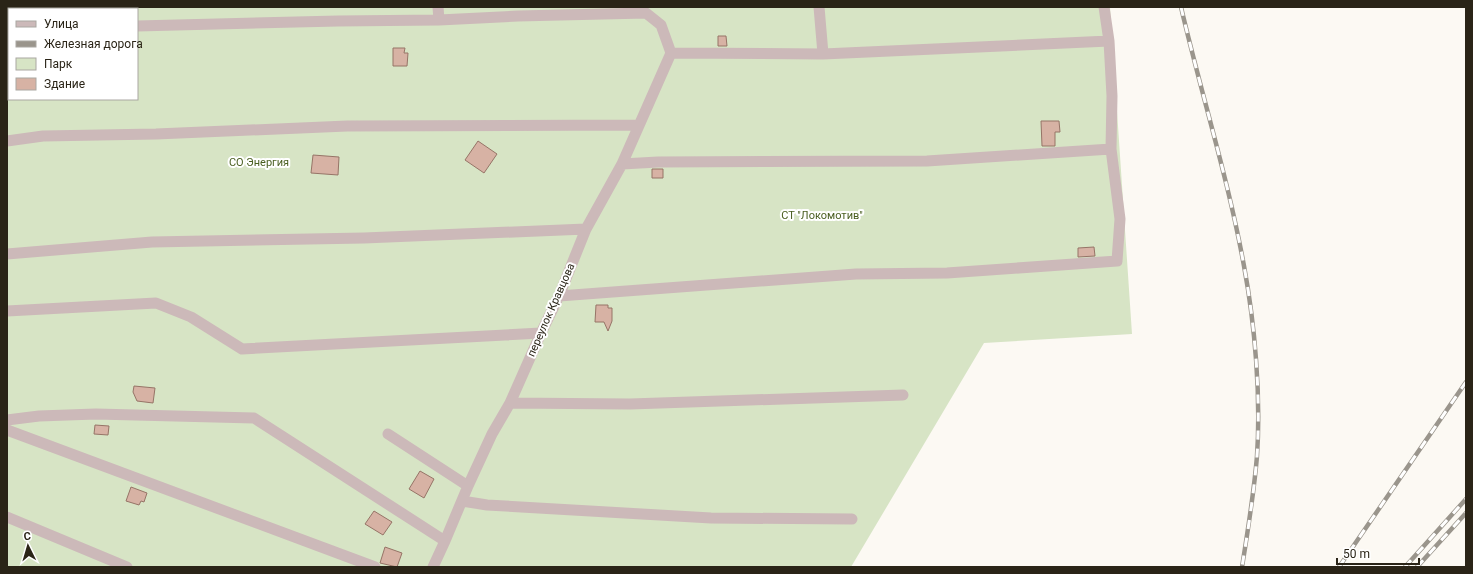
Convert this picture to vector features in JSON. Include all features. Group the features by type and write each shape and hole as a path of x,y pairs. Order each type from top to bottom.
{"street":[{"path":"438,7 439,20"},
{"path":"818,7 823,54"},
{"path":"559,296 856,274 947,273 1117,261 1120,219 1111,149 1112,96 1109,41 1104,7"},
{"path":"138,26 338,20 439,20 518,11 646,13 661,25 671,53 823,54 1109,41"},
{"name":"переулок Кравцова","path":"432,567 492,434 510,402 559,296 586,230 622,164 671,53"},
{"path":"7,140 43,136 156,134 347,126 638,125"},
{"path":"622,164 658,162 927,161 1111,149"},
{"path":"7,254 152,242 364,238 586,230"},
{"path":"7,311 156,303 191,317 242,349 541,333"},
{"path":"510,402 630,404 903,395"},
{"path":"7,420 39,416 96,414 254,418 445,541"},
{"path":"7,430 375,567"},
{"path":"388,434 468,486"},
{"path":"462,501 487,505 711,518 852,519"},
{"path":"7,517 126,567"}],"green space":[{"name":"СТ \"Локомотив\"","path":"7,7 1110,7 1132,334 984,343 851,567 7,567"}],"building":[{"path":"718,36 726,36 727,46 718,46"},
{"path":"393,48 405,48 404,53 408,53 407,66 393,66"},
{"path":"1041,121 1059,121 1060,132 1055,132 1055,146 1042,146"},
{"path":"478,141 497,154 484,173 465,160"},
{"path":"313,155 339,157 338,175 311,173"},
{"path":"652,169 663,169 663,178 652,178"},
{"path":"1094,247 1095,256 1078,257 1078,248"},
{"path":"596,305 608,305 608,308 612,308 612,321 608,331 604,322 595,322"},
{"path":"134,386 155,388 153,403 137,401 133,392"},
{"path":"95,425 109,426 108,435 94,434"},
{"path":"420,471 434,479 424,498 409,489"},
{"path":"131,487 147,493 144,502 141,501 139,505 126,501"},
{"path":"374,511 392,522 383,535 365,524"},
{"path":"385,547 402,553 397,567 380,563"}],"railway":[{"path":"1181,7 1238,233 1248,289 1254,336 1258,385 1257,456 1253,498 1242,567"},
{"path":"1339,567 1466,382"},
{"path":"1405,567 1466,499"},
{"path":"1417,567 1466,513"}],"park label":[{"name":"СО Энергия","path":"259,162"}]}
